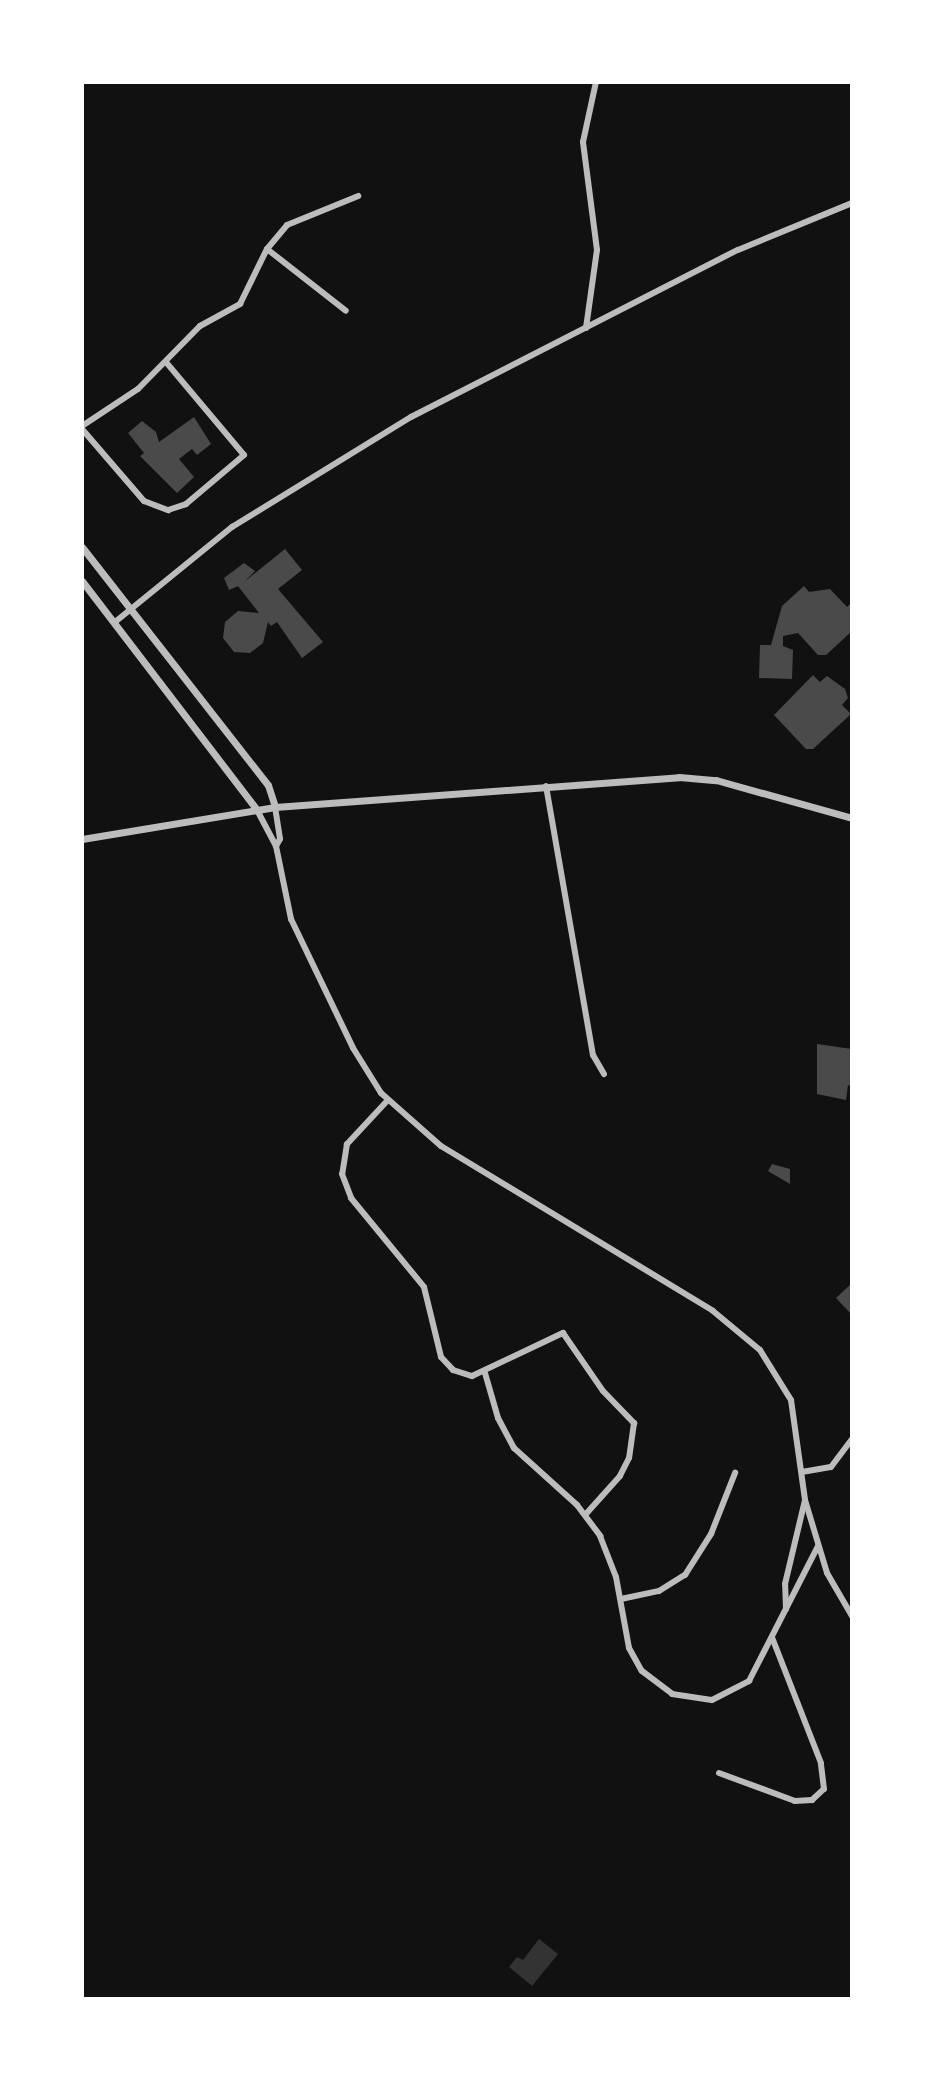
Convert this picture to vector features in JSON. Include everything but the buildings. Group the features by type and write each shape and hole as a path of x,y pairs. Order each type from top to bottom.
{"street":[{"path":"586,328 597,250 583,142 596,82"},
{"path":"166,362 244,455 186,504 168,510 144,501 82,428 138,389 200,326 240,304 267,249 296,219 358,196"},
{"path":"115,622 232,527 333,462 773,233 852,203"},
{"path":"267,249 346,311"},
{"path":"82,547 268,785 280,839 276,846"},
{"path":"82,581 257,810 276,846 291,919 353,1048 387,1101 441,1146 742,1332 770,1363 791,1400 805,1500 818,1546 852,1616"},
{"path":"82,839 275,807 546,786 716,780 852,818"},
{"path":"546,786 593,1055 604,1074"},
{"path":"387,1101 347,1144 342,1174 351,1198 424,1287 436,1344 453,1370 472,1376 485,1373 563,1333 603,1391 634,1423 629,1458 620,1476 585,1515"},
{"path":"485,1373 498,1418 514,1448 585,1515 609,1555 634,1659 652,1680 686,1699 712,1700 739,1690 756,1670 818,1546"},
{"path":"802,1472 831,1467 852,1439"},
{"path":"621,1599 659,1591 685,1575 707,1544 735,1473"},
{"path":"786,1610 785,1584 794,1564 805,1500"},
{"path":"719,1773 795,1801 812,1800 824,1789 821,1763 772,1637"}],"shaded area":[{"path":"539,1939 558,1954 532,1986 509,1967 517,1957 523,1960"}]}
